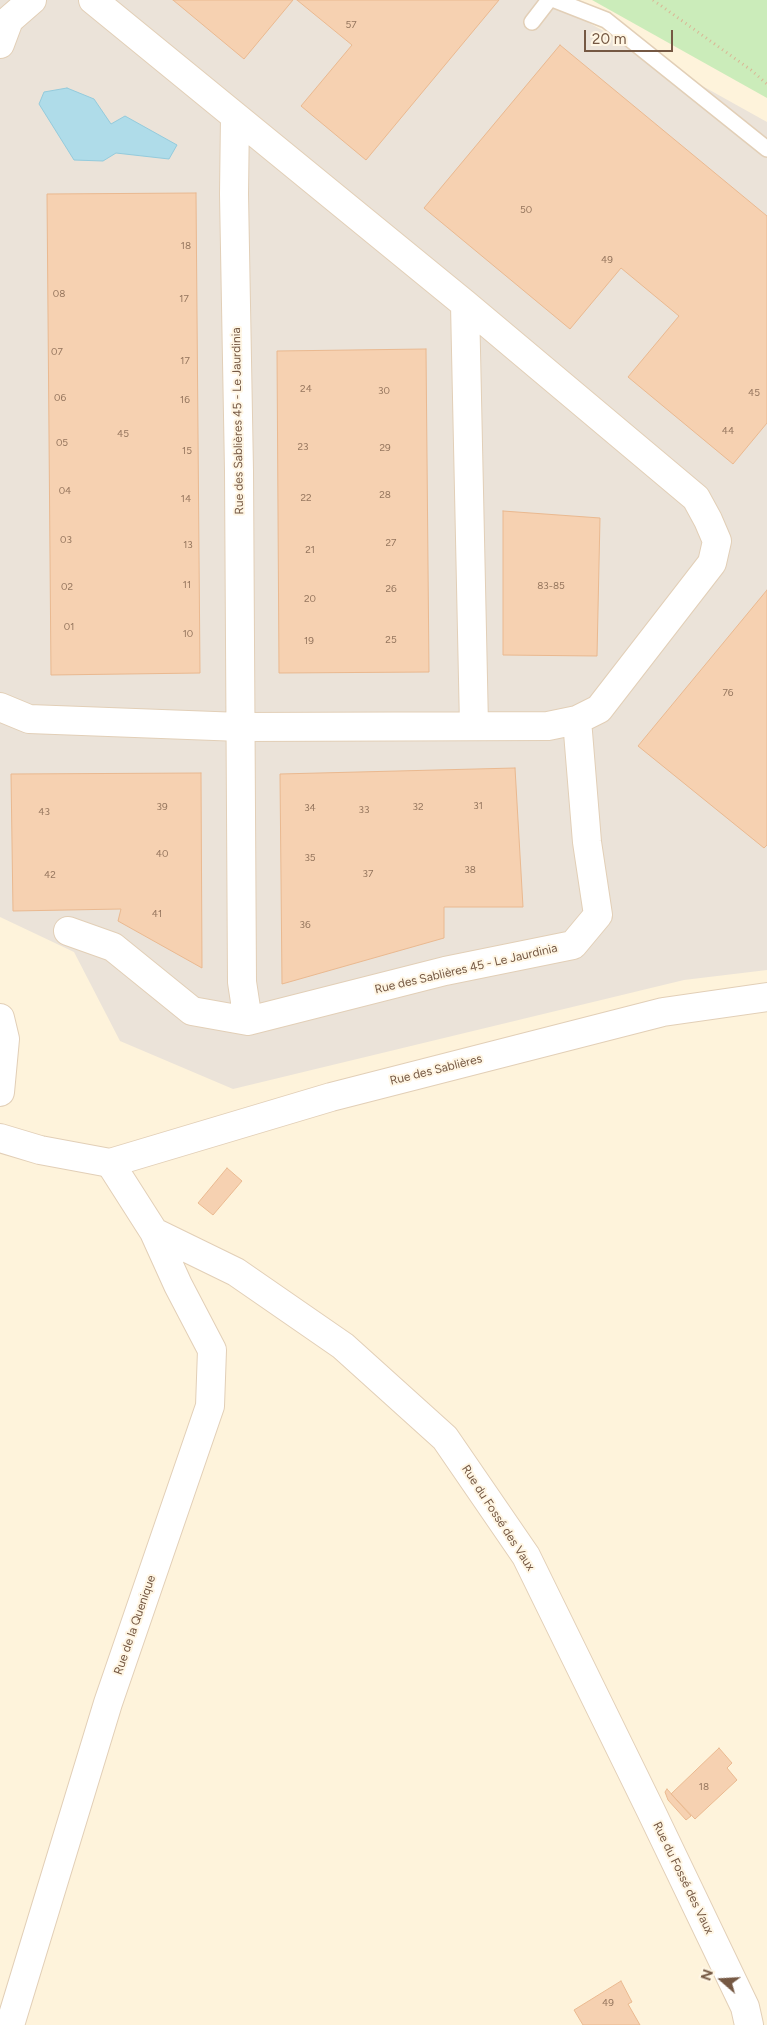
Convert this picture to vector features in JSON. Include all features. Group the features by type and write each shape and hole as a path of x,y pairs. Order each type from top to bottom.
{"street":[{"path":"0,44 9,20 32,0"},
{"path":"0,707 29,719 241,727 548,726 577,720 599,710 712,563 717,541 696,498 465,304 93,0"},
{"name":"Rue des Sablières 45 - Le Jaurdinia","path":"235,116 234,194 241,727 242,982 248,1021"},
{"path":"465,304 474,726"},
{"name":"Rue des Sablières 45 - Le Jaurdinia","path":"68,931 113,946 192,1011 248,1021 444,971 573,945 598,914 587,842 577,720"},
{"name":"Rue des Sablières","path":"110,1163 331,1097 654,1015 767,998"},
{"path":"0,1018 5,1038 0,1092"},
{"path":"0,1138 40,1150 110,1163 154,1232"},
{"name":"Rue de la Quenique","path":"10,2025 108,1703 210,1406 212,1350 178,1285 154,1232"},
{"name":"Rue du Fossé des Vaux","path":"154,1232 236,1272 343,1346 445,1438 526,1556 720,1953 745,2007 749,2025"}],"lane":[{"path":"532,22 549,0"},
{"path":"555,0 606,20 767,149"}],"path":[{"path":"654,0 751,70 767,84"}],"shaded area":[{"path":"0,0 548,0 767,122 767,970 684,980 233,1089 120,1041 74,952 0,917"}],"green space":[{"path":"592,0 767,0 767,98"}],"water":[{"path":"67,88 94,99 111,124 125,116 177,145 169,159 116,153 103,161 74,160 39,104 44,92"}],"building":[{"path":"173,0 293,0 244,59"},
{"path":"297,0 499,0 366,160 301,106 352,45"},
{"path":"560,45 767,216 767,423 733,464 628,377 679,316 621,268 570,329 424,208"},
{"path":"196,193 200,673 51,675 47,194"},
{"path":"426,349 429,672 279,673 277,351"},
{"path":"503,511 600,518 597,656 503,655"},
{"path":"767,590 767,845 764,848 638,746"},
{"path":"515,768 523,907 444,907 444,938 282,984 280,774"},
{"path":"201,773 202,968 118,921 121,909 13,911 11,774"},
{"path":"227,1168 242,1181 213,1215 198,1203"},
{"path":"719,1748 732,1763 727,1768 737,1780 695,1819 671,1794"},
{"path":"667,1789 691,1816 686,1820 668,1800 665,1792"},
{"path":"621,1981 632,2002 628,2004 640,2025 583,2025 574,2010"}]}
